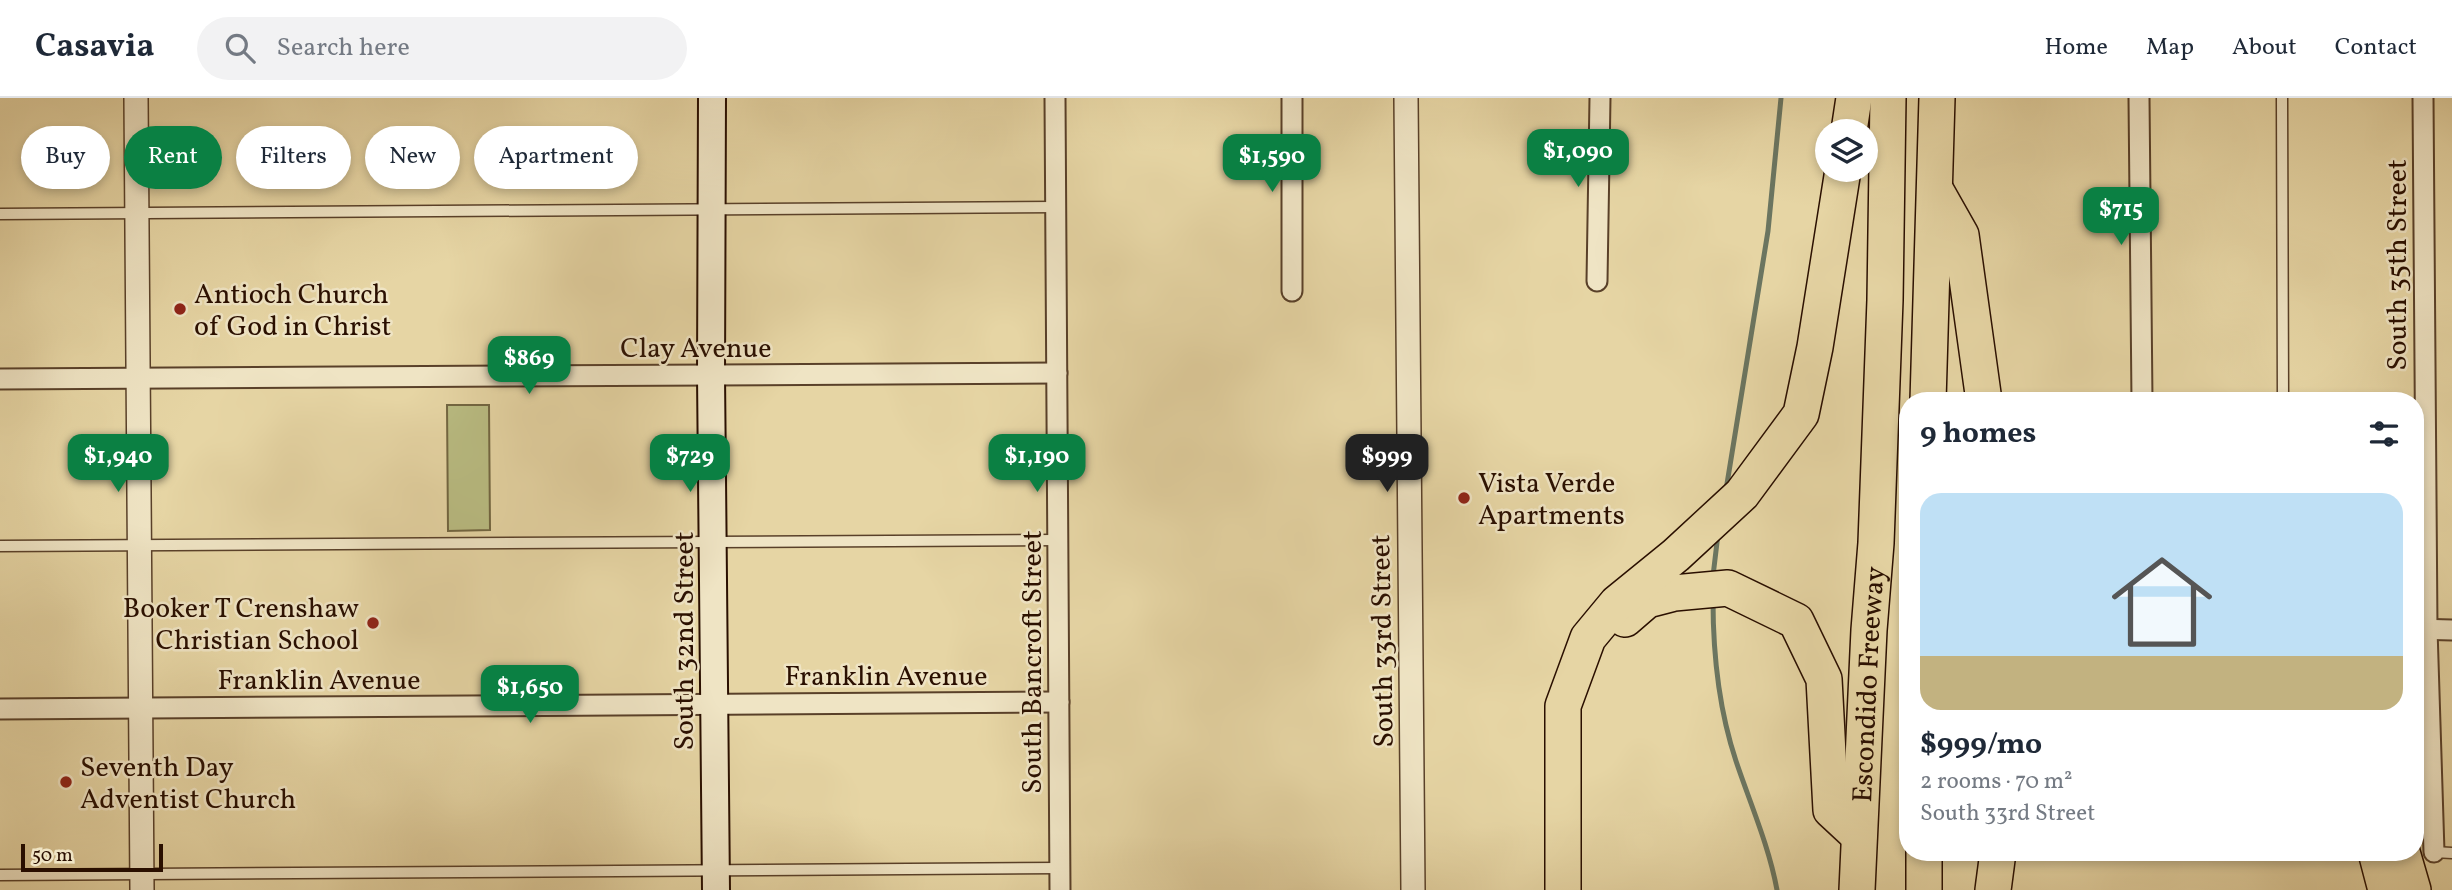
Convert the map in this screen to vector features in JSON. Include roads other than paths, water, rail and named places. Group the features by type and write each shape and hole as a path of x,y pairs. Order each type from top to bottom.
{"highway":[{"path":"1851,119 1854,98"},
{"name":"Escondido Freeway","path":"1857,890 1869,630 1876,543 1888,98"},
{"path":"1928,392 1937,98"},
{"path":"1563,890 1563,706 1588,638 1616,603 1676,555 1742,495 1801,414 1815,347 1841,182"},
{"path":"1935,188 1961,235 1983,392"},
{"path":"1584,890 1584,700 1607,635 1647,600 1674,593 1728,588 1796,621 1824,679 1831,810 1859,836"},
{"path":"2413,890 2429,853"},
{"path":"1924,861 1924,890"},
{"path":"1993,890 1997,861"},
{"path":"2378,861 2386,890"}],"main road":[{"name":"South 32nd Street","path":"712,98 711,375 716,880"}],"street":[{"path":"136,98 141,882"},
{"name":"South Bancroft Street","path":"1055,98 1060,890"},
{"path":"1292,98 1292,290"},
{"name":"South 33rd Street","path":"1406,98 1413,890"},
{"path":"1597,281 1600,98"},
{"path":"2139,98 2142,392"},
{"name":"South 35th Street","path":"2422,392 2423,98"},
{"name":"Clay Avenue","path":"0,379 1057,373"},
{"path":"2424,629 2452,630"},
{"name":"Franklin Avenue","path":"0,709 1059,702"},
{"name":"South 35th Street","path":"2424,713 2429,853"}],"lane":[{"path":"2282,98 2283,392"},
{"path":"0,214 1056,207"},
{"path":"0,546 1058,540"},
{"path":"0,875 141,882 716,880 1060,868"}],"waterway":[{"path":"1726,490 1768,231 1781,98"},
{"path":"1713,576 1718,534"},
{"path":"1713,600 1714,641 1725,722 1777,890"}],"place":[{"name":"Antioch Church of God in Christ","path":"180,309"},
{"name":"Vista Verde Apartments","path":"1464,498"},
{"name":"Booker T Crenshaw Christian School","path":"373,623"},
{"name":"Seventh Day Adventist Church","path":"66,782"}]}
